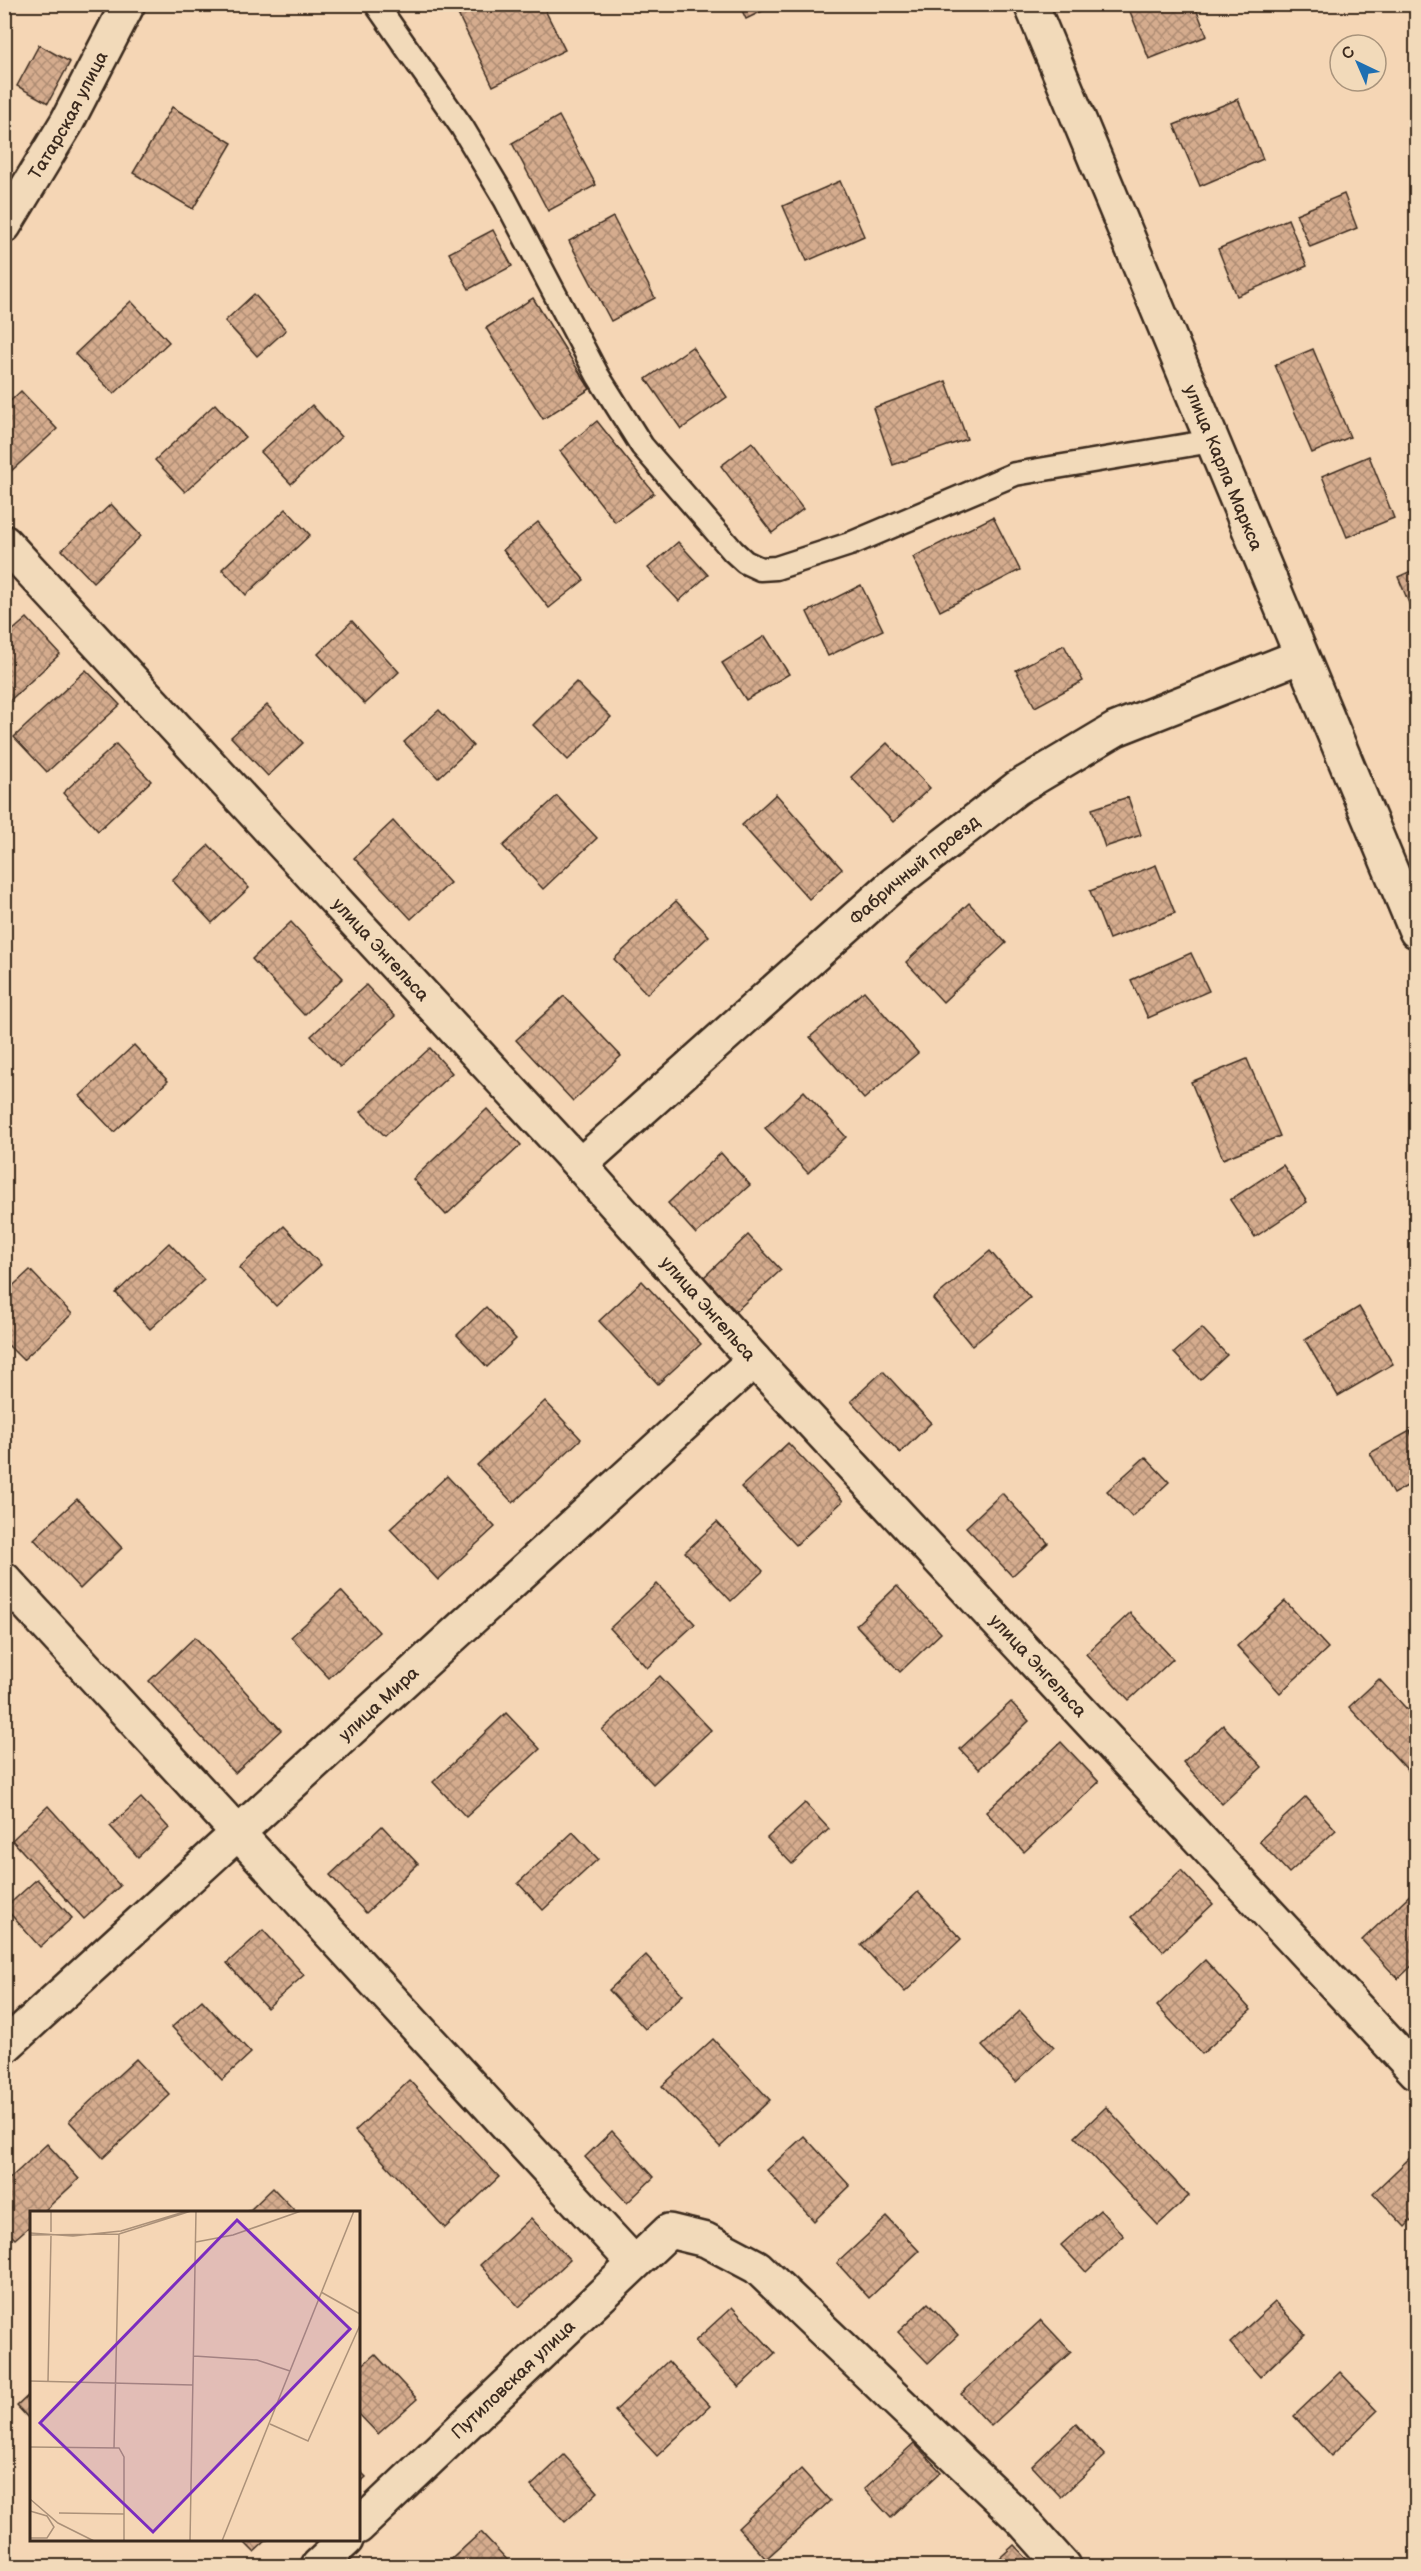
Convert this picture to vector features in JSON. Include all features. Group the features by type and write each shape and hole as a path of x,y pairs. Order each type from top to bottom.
{"street":[{"name":"Татарская улица","path":"4,226 67,122 128,4"},
{"name":"улица Карла Маркса","path":"1031,4 1416,931"},
{"name":"улица Энгельса","path":"4,542 580,1165 754,1360 1416,2072"},
{"name":"Фабричный проезд","path":"580,1165 895,883 1017,788 1116,729 1301,656"},
{"name":"улица Мира","path":"4,2047 754,1360"},
{"path":"4,1579 634,2263"},
{"name":"Путиловская улица","path":"360,2525 669,2230 706,2240 757,2267 1021,2519 1063,2566"},
{"path":"318,2566 345,2541"}],"lane":[{"path":"376,4 462,127 505,199 598,376 642,446 745,562 760,569 776,568 850,544 1015,474 1212,441"}],"building":[{"path":"453,4 542,4 565,50 493,86"},
{"path":"739,4 777,4 746,19"},
{"path":"1127,4 1194,4 1207,36 1149,59"},
{"path":"39,45 70,62 48,103 17,86"},
{"path":"1238,99 1263,159 1200,186 1174,125"},
{"path":"172,107 232,143 193,209 133,173"},
{"path":"559,116 596,185 548,211 512,143"},
{"path":"840,181 864,236 807,261 783,206"},
{"path":"1344,194 1357,228 1310,247 1296,214"},
{"path":"613,217 655,298 611,321 569,241"},
{"path":"1288,219 1307,266 1237,296 1218,249"},
{"path":"493,230 512,266 469,289 449,253"},
{"path":"254,294 286,330 257,356 225,321"},
{"path":"533,298 590,389 543,419 486,328"},
{"path":"131,301 169,342 114,394 75,354"},
{"path":"692,347 727,397 681,429 646,379"},
{"path":"1313,349 1350,437 1312,453 1275,365"},
{"path":"946,381 967,439 893,465 873,408"},
{"path":"21,391 57,429 8,474 4,471 4,407"},
{"path":"215,404 245,437 185,492 155,460"},
{"path":"312,405 341,437 291,484 261,452"},
{"path":"597,421 654,493 615,522 560,451"},
{"path":"752,442 803,509 772,533 721,466"},
{"path":"1369,456 1394,518 1347,537 1322,476"},
{"path":"111,504 141,536 93,582 62,550"},
{"path":"286,509 310,535 246,595 222,569"},
{"path":"993,517 1020,570 940,611 913,557"},
{"path":"538,522 584,580 549,608 503,550"},
{"path":"678,542 708,575 679,601 648,568"},
{"path":"1416,569 1416,620 1398,577"},
{"path":"861,585 883,630 828,656 807,612"},
{"path":"27,618 60,654 4,706 4,638"},
{"path":"352,621 399,672 365,704 318,654"},
{"path":"765,636 789,674 746,700 722,663"},
{"path":"1064,645 1083,681 1035,707 1016,670"},
{"path":"86,670 120,705 47,772 14,737"},
{"path":"576,682 611,717 568,760 533,725"},
{"path":"267,705 303,743 268,776 231,737"},
{"path":"439,710 473,746 438,778 404,742"},
{"path":"887,743 930,788 893,822 851,777"},
{"path":"116,744 151,781 98,831 63,793"},
{"path":"776,794 842,869 809,899 742,825"},
{"path":"557,796 597,838 543,889 503,846"},
{"path":"1128,797 1141,835 1105,847 1092,809"},
{"path":"393,821 450,883 411,919 354,858"},
{"path":"209,845 249,888 212,923 172,880"},
{"path":"1156,865 1175,913 1109,939 1090,891"},
{"path":"676,901 709,936 647,994 614,959"},
{"path":"969,903 1006,943 943,1002 906,962"},
{"path":"291,922 343,978 304,1015 252,959"},
{"path":"1191,953 1209,991 1148,1018 1131,980"},
{"path":"366,985 395,1016 340,1067 311,1036"},
{"path":"864,991 918,1053 864,1099 810,1037"},
{"path":"564,996 621,1056 573,1101 516,1040"},
{"path":"134,1045 168,1081 114,1132 80,1096"},
{"path":"430,1048 452,1073 385,1136 361,1112"},
{"path":"1247,1059 1280,1136 1223,1159 1191,1082"},
{"path":"804,1091 846,1137 808,1173 765,1128"},
{"path":"487,1109 521,1145 446,1215 413,1179"},
{"path":"721,1153 750,1185 696,1234 668,1203"},
{"path":"1283,1165 1307,1202 1255,1237 1230,1200"},
{"path":"284,1226 321,1265 276,1306 239,1268"},
{"path":"748,1235 781,1270 736,1311 703,1278"},
{"path":"169,1243 204,1280 150,1329 116,1293"},
{"path":"990,1251 1030,1298 972,1346 933,1299"},
{"path":"30,1270 72,1314 23,1360 4,1341 4,1294"},
{"path":"642,1281 701,1344 658,1384 599,1321"},
{"path":"486,1307 516,1339 487,1367 457,1335"},
{"path":"1359,1307 1393,1364 1338,1396 1305,1340"},
{"path":"1202,1328 1227,1355 1200,1380 1174,1353"},
{"path":"883,1371 931,1423 900,1453 851,1401"},
{"path":"545,1401 581,1439 513,1503 477,1465"},
{"path":"1410,1431 1416,1443 1416,1481 1393,1494 1370,1453"},
{"path":"788,1443 843,1501 796,1545 741,1487"},
{"path":"1145,1457 1169,1482 1132,1517 1107,1491"},
{"path":"447,1476 495,1527 438,1580 390,1529"},
{"path":"1002,1493 1048,1543 1012,1576 966,1527"},
{"path":"77,1499 122,1548 80,1589 34,1539"},
{"path":"717,1522 763,1571 731,1601 685,1552"},
{"path":"657,1584 695,1624 647,1668 610,1628"},
{"path":"897,1586 941,1633 900,1672 856,1625"},
{"path":"341,1591 379,1632 329,1678 291,1637"},
{"path":"1285,1601 1328,1648 1280,1693 1237,1646"},
{"path":"1130,1613 1173,1659 1129,1700 1086,1654"},
{"path":"195,1637 281,1730 235,1773 149,1681"},
{"path":"660,1676 711,1730 653,1784 602,1730"},
{"path":"1379,1679 1416,1719 1416,1779 1349,1707"},
{"path":"1011,1702 1029,1721 979,1769 960,1749"},
{"path":"506,1713 540,1749 466,1817 433,1782"},
{"path":"1223,1725 1262,1767 1222,1804 1183,1762"},
{"path":"1061,1742 1099,1782 1024,1852 986,1812"},
{"path":"1306,1797 1336,1830 1289,1873 1259,1841"},
{"path":"141,1798 169,1828 138,1857 110,1826"},
{"path":"805,1803 829,1829 792,1864 767,1838"},
{"path":"48,1806 120,1886 84,1919 12,1840"},
{"path":"382,1826 418,1864 366,1913 330,1875"},
{"path":"573,1832 598,1859 543,1910 518,1883"},
{"path":"1181,1870 1213,1904 1163,1951 1131,1917"},
{"path":"37,1879 72,1918 40,1947 5,1908"},
{"path":"1416,1889 1416,1962 1398,1979 1362,1940"},
{"path":"918,1892 961,1939 905,1992 861,1945"},
{"path":"263,1930 304,1975 267,2008 227,1963"},
{"path":"646,1955 683,1995 645,2029 609,1990"},
{"path":"1205,1960 1251,2010 1202,2054 1157,2006"},
{"path":"202,2000 251,2053 222,2080 172,2027"},
{"path":"1020,2011 1054,2047 1016,2082 982,2046"},
{"path":"713,2039 770,2100 720,2147 662,2086"},
{"path":"136,2059 170,2095 103,2158 69,2121"},
{"path":"409,2080 499,2177 445,2228 355,2131"},
{"path":"1106,2107 1189,2196 1158,2225 1075,2137"},
{"path":"612,2131 654,2177 627,2203 585,2157"},
{"path":"804,2136 850,2186 814,2221 767,2170"},
{"path":"47,2144 79,2179 44,2211 30,2211 30,2226 15,2239 4,2228 4,2184"},
{"path":"1416,2152 1416,2216 1405,2227 1373,2193"},
{"path":"273,2188 295,2211 249,2211"},
{"path":"1100,2210 1124,2236 1086,2272 1061,2245"},
{"path":"887,2217 919,2251 869,2298 837,2263"},
{"path":"531,2218 570,2260 519,2307 480,2265"},
{"path":"1275,2302 1305,2334 1260,2377 1230,2343"},
{"path":"928,2303 958,2335 928,2363 898,2332"},
{"path":"732,2307 775,2353 739,2387 695,2341"},
{"path":"1041,2320 1071,2352 991,2426 961,2394"},
{"path":"375,2354 417,2399 378,2434 360,2415 360,2367"},
{"path":"668,2361 710,2406 657,2456 615,2411"},
{"path":"1340,2372 1377,2411 1331,2456 1294,2416"},
{"path":"30,2394 30,2420 17,2406"},
{"path":"1076,2424 1105,2456 1061,2497 1032,2466"},
{"path":"914,2443 941,2472 891,2518 864,2489"},
{"path":"564,2455 598,2492 565,2522 531,2486"},
{"path":"801,2469 830,2501 766,2559 738,2528"},
{"path":"360,2471 366,2477 360,2482"},
{"path":"481,2532 513,2566 444,2566"},
{"path":"243,2541 266,2541 254,2552"},
{"path":"1014,2545 1034,2566 991,2566"}]}
